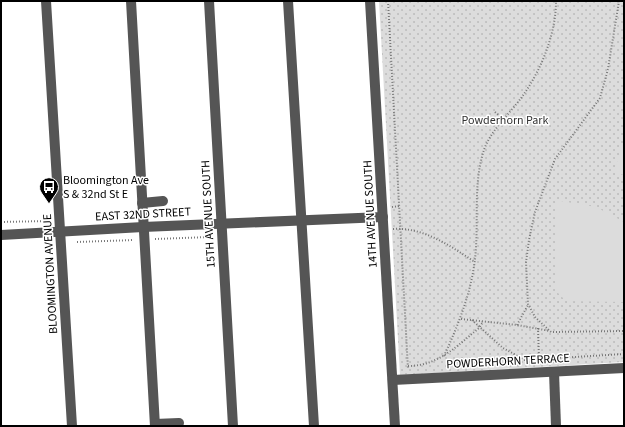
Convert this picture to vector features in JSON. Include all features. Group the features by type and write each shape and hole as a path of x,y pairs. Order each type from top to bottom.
{"street":[{"name":"BLOOMINGTON AVENUE","path":"46,1 72,426"},
{"path":"131,1 155,425 179,423"},
{"name":"15TH AVENUE SOUTH","path":"209,1 233,426"},
{"path":"288,1 314,426"},
{"name":"14TH AVENUE SOUTH","path":"370,1 396,426"},
{"path":"142,203 163,201"},
{"name":"EAST 32ND STREET","path":"1,235 143,227 383,217"},
{"name":"POWDERHORN TERRACE","path":"393,380 624,368"},
{"path":"554,372 556,426"}],"path":[{"path":"388,1 408,366 432,362 444,356 479,328 482,322"},
{"path":"444,356 460,319 475,262 477,182 483,152 491,136 524,94 539,68 551,38 556,1"},
{"path":"517,325 523,317 528,304 526,262 535,212 556,159 600,98 608,69 619,1"},
{"path":"495,112 504,120"},
{"path":"392,207 400,206"},
{"path":"1,222 47,221"},
{"path":"393,229 412,229 438,239 475,262"},
{"path":"528,304 535,317 551,332"},
{"path":"460,319 517,325 538,328 551,332 624,331"},
{"path":"472,320 479,328 503,348 525,360 624,354"},
{"path":"538,328 539,359"}],"green space":[{"name":"Powderhorn Park","path":"379,1 624,1 624,362 400,375"},
{"path":"624,139 624,175 614,172"},
{"path":"555,200 596,207 624,222 624,302 566,301 556,291"}],"place":[{"name":"Bloomington Ave S & 32nd St E","path":"49,204"}]}
